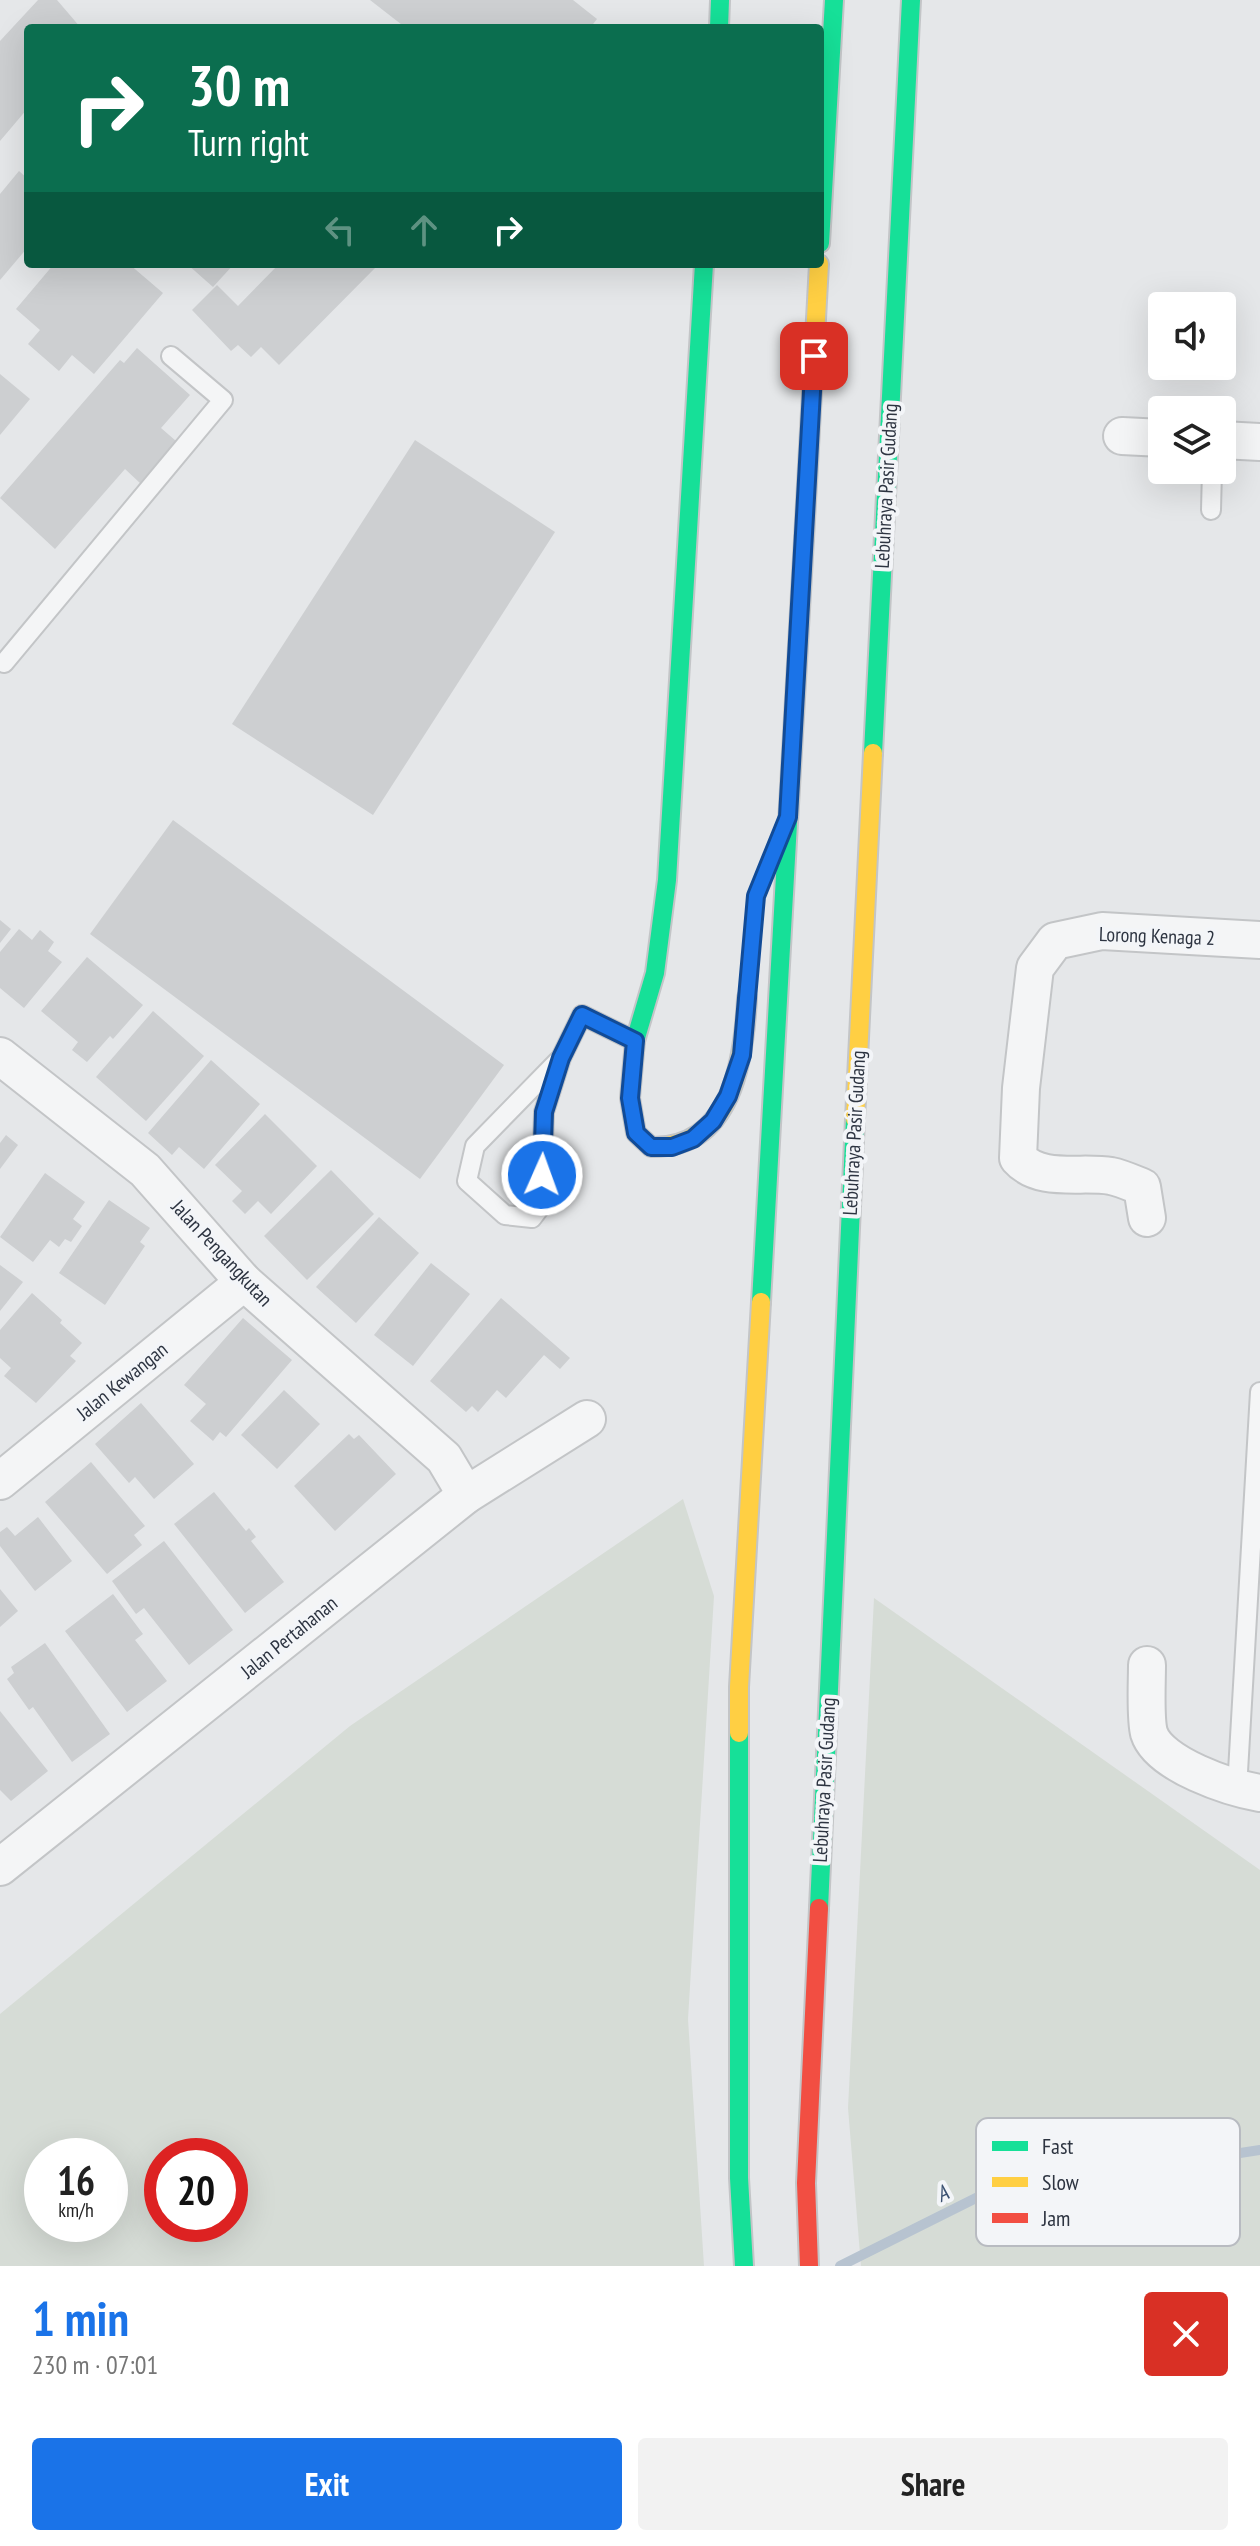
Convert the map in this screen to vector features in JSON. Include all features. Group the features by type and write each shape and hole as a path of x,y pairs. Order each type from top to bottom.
{"main road":[{"path":"719,24 720,0"},
{"path":"824,174 834,0"},
{"name":"Lebuhraya Pasir Gudang","path":"809,2266 807,2152 911,0"},
{"path":"704,268 667,880 655,973 635,1041 630,1098 636,1133 651,1147 672,1147 693,1139 713,1121 728,1096 742,1055 749,976"},
{"path":"744,2266 739,2178 739,1687 819,268"},
{"path":"766,870 788,817"}],"street":[{"path":"1122,436 1148,437"},
{"path":"1236,441 1260,442"},
{"name":"Lorong Kenaga 2","path":"1147,1218 1142,1187 1112,1176 1039,1172 1027,1167 1018,1158 1021,1088 1035,968 1055,941 1102,931 1260,940"},
{"name":"Jalan Pengangkutan","path":"0,1056 145,1170 244,1282 444,1458 466,1495"},
{"name":"Jalan Kewangan","path":"1,1478 244,1282"},
{"name":"Jalan Pertahanan","path":"0,1867 466,1495 587,1419"},
{"path":"1147,1665 1149,1734 1164,1754 1248,1791"}],"lane":[{"path":"1,663 223,400 171,356"},
{"path":"1211,510 1212,484"},
{"path":"561,1058 475,1146 467,1181 505,1215 532,1218 541,1206 544,1112 561,1058 582,1015 635,1041"},
{"path":"1248,1791 1260,1392"}],"shaded area":[{"path":"683,1499 714,1596 688,2019 704,2266 0,2266 0,2014 350,1726"},
{"path":"874,1598 1260,1870 1260,2266 861,2266 848,2108"}],"building":[{"path":"38,0 57,0 78,24 24,24 24,113 0,141 0,41"},
{"path":"370,0 573,0 597,19 593,24 401,24"},
{"path":"19,171 24,175 24,252 0,280 0,194"},
{"path":"51,268 134,268 163,293 94,374 72,355 59,371 28,344 40,330 16,309"},
{"path":"192,268 230,268 213,287"},
{"path":"275,268 375,268 279,365 261,347 251,357 238,345 231,351 192,310 217,285 238,306"},
{"path":"137,348 190,395 161,428 176,441 140,483 125,469 55,549 0,498 120,360 124,363"},
{"path":"0,374 30,399 0,435"},
{"path":"415,440 555,532 373,815 232,724"},
{"path":"173,820 504,1065 420,1179 90,934"},
{"path":"0,920 11,929 0,943"},
{"path":"19,929 32,940 40,930 54,942 48,951 62,962 24,1008 0,988 0,952"},
{"path":"87,957 143,1005 113,1039 110,1036 87,1062 72,1050 78,1042 41,1011"},
{"path":"153,1011 204,1056 146,1121 96,1077"},
{"path":"211,1060 260,1104 204,1169 179,1147 172,1155 148,1133"},
{"path":"265,1114 317,1166 271,1214 258,1201 245,1214 232,1201 242,1191 215,1165"},
{"path":"6,1135 18,1145 0,1169 0,1143"},
{"path":"331,1170 374,1214 307,1280 264,1236"},
{"path":"45,1173 85,1202 73,1219 82,1226 71,1242 65,1239 59,1247 50,1240 33,1262 0,1237"},
{"path":"109,1200 150,1228 140,1242 145,1246 105,1305 59,1273"},
{"path":"379,1217 419,1253 356,1323 316,1287"},
{"path":"431,1263 470,1294 413,1366 374,1335"},
{"path":"0,1265 23,1282 0,1311"},
{"path":"32,1293 82,1343 70,1356 76,1361 36,1403 4,1376 11,1368 0,1358 0,1330"},
{"path":"501,1298 570,1358 560,1369 544,1355 506,1398 497,1390 478,1412 472,1406 466,1412 430,1381"},
{"path":"243,1318 292,1360 226,1437 220,1432 213,1441 190,1421 206,1404 184,1385"},
{"path":"284,1390 320,1424 277,1469 241,1435"},
{"path":"141,1403 194,1464 154,1499 135,1477 129,1483 95,1444"},
{"path":"349,1434 354,1439 359,1435 396,1474 335,1531 294,1486"},
{"path":"91,1462 145,1526 134,1535 142,1545 107,1574 45,1502"},
{"path":"214,1492 246,1531 249,1528 256,1537 251,1541 284,1582 245,1613 174,1524"},
{"path":"38,1517 72,1561 35,1591 0,1546 0,1532 7,1527 15,1536"},
{"path":"164,1541 233,1630 189,1665 144,1608 136,1614 112,1581"},
{"path":"0,1589 18,1611 0,1627"},
{"path":"113,1594 143,1634 135,1640 167,1681 127,1712 65,1631"},
{"path":"45,1643 110,1734 72,1762 33,1707 29,1710 7,1679 14,1673 11,1667"},
{"path":"0,1711 48,1771 11,1801 0,1790"}],"waterway":[{"name":"A","path":"1240,2153 1260,2150"},
{"name":"A","path":"840,2266 976,2198"}],"traffic: fast":[{"path":"719,24 720,0"},
{"path":"824,174 834,0"},
{"path":"873,753 911,0"},
{"path":"635,1041 655,973 667,880 704,268"},
{"path":"761,1302 804,539"},
{"path":"819,1908 855,1119"},
{"path":"739,1733 739,2178 744,2266"}],"traffic: slow":[{"path":"804,539 819,268"},
{"path":"855,1119 873,753"},
{"path":"635,1041 630,1098 636,1133 651,1147 678,1144 700,1133 716,1117 728,1096 742,1048 747,998"},
{"path":"739,1733 761,1302"}],"traffic: jam":[{"path":"809,2266 806,2183 819,1908"}],"route":[{"path":"542,1175 544,1112 561,1058 582,1015 635,1041 630,1098 636,1133 651,1147 672,1147 693,1139 713,1121 728,1096 742,1055 756,896 788,817 814,356"}]}
